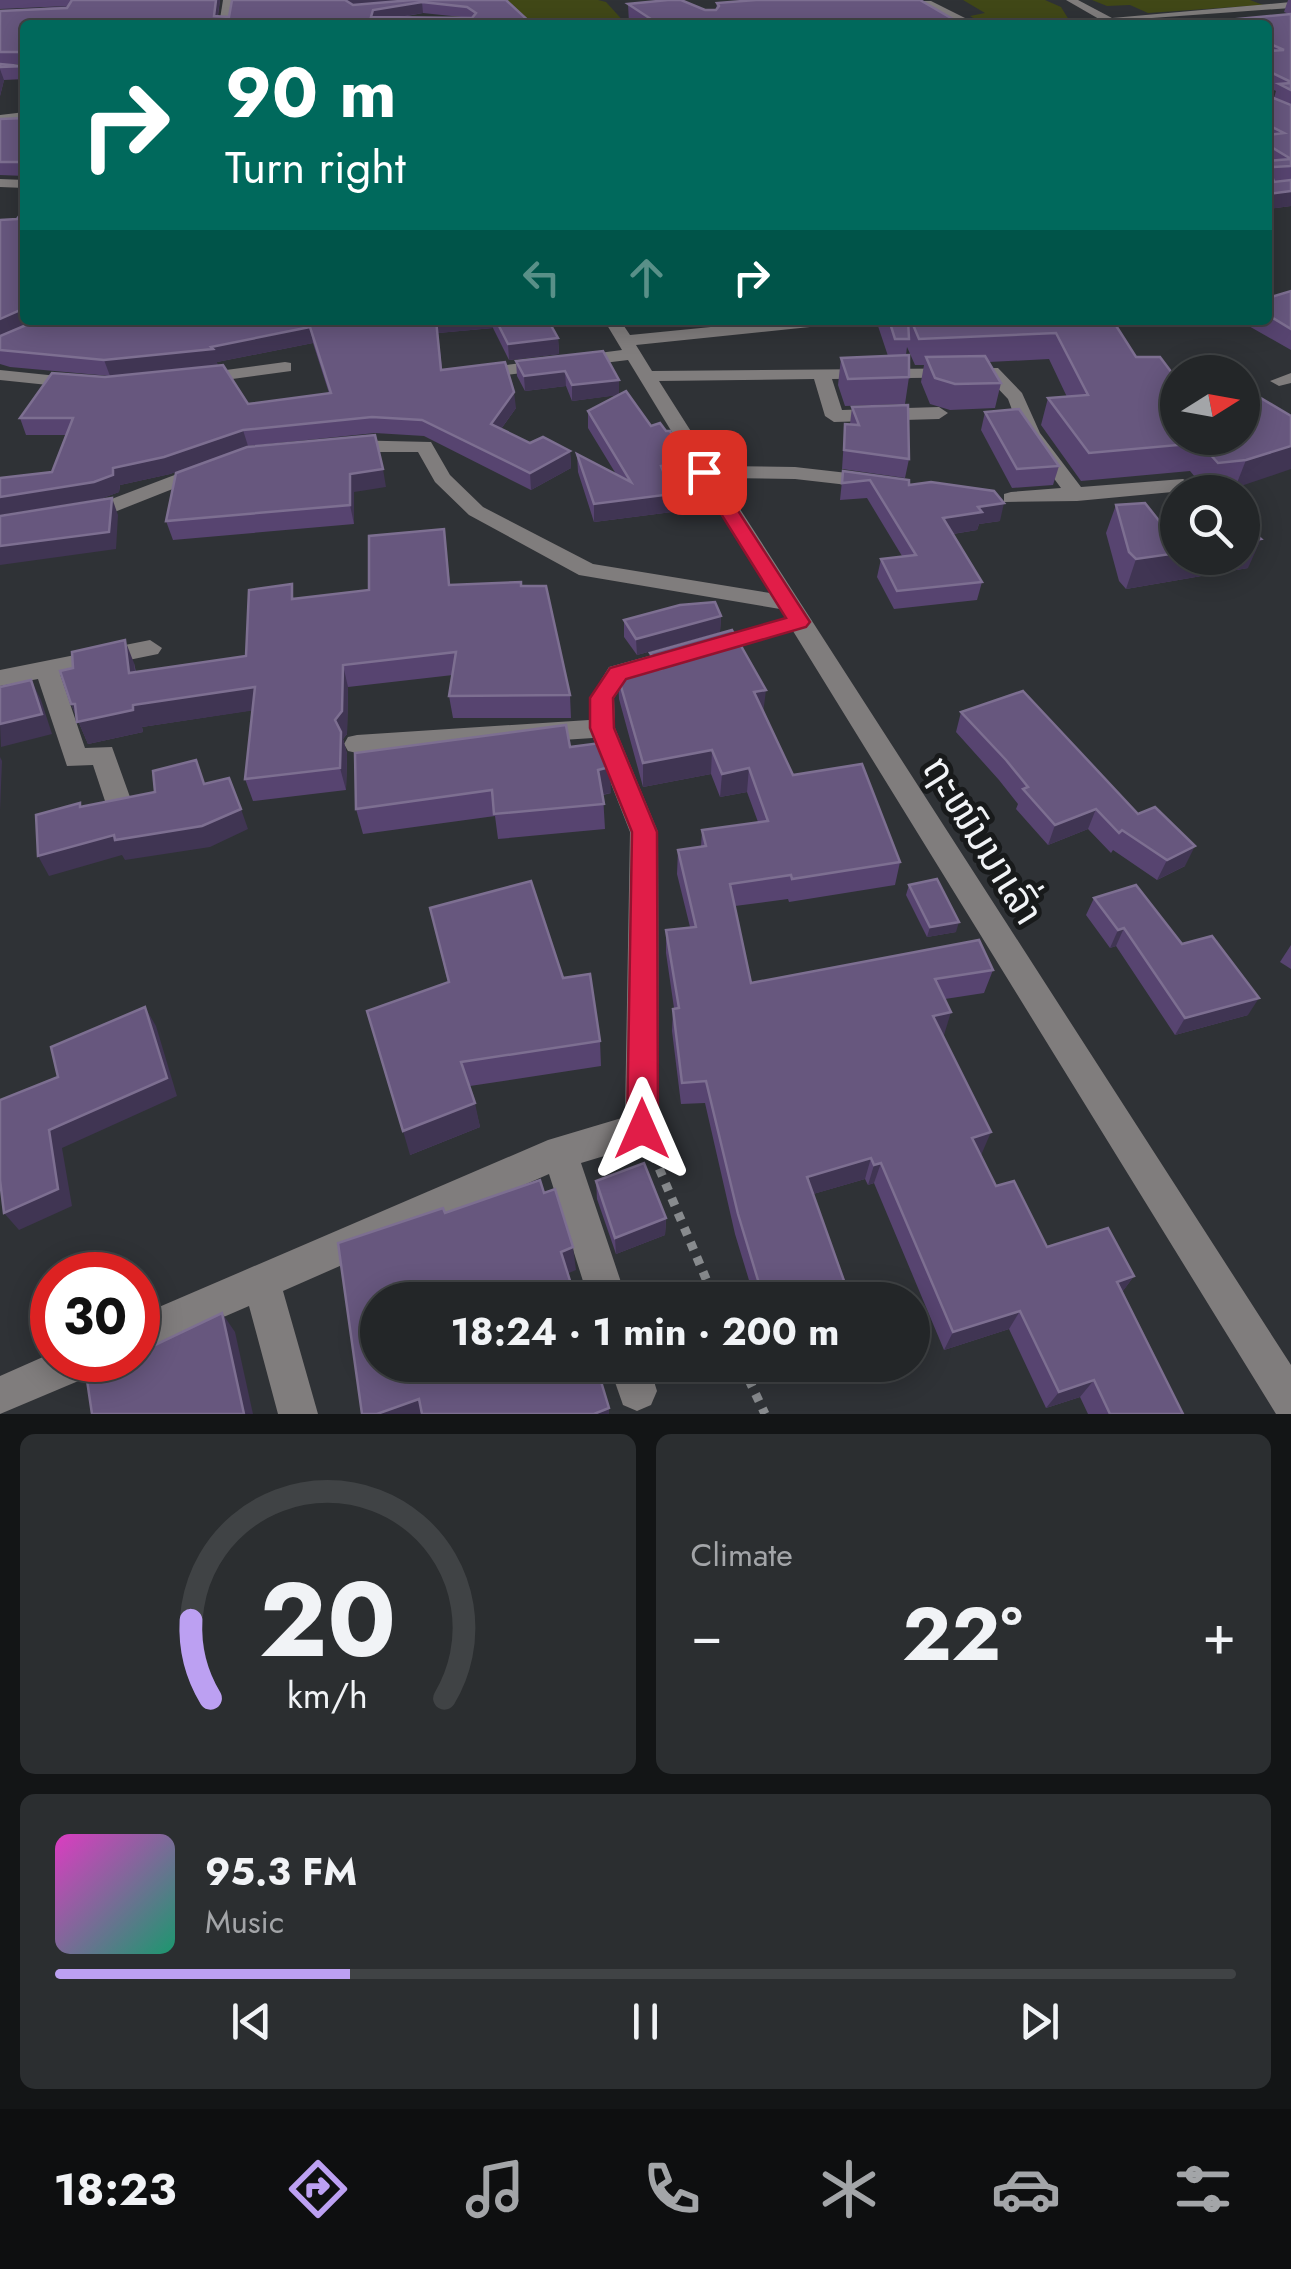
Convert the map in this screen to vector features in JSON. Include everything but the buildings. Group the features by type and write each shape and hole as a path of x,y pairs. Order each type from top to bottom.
{"street":[{"path":"1072,0 1110,20"},
{"path":"910,1 928,3 965,20"},
{"path":"1163,20 1291,9"},
{"path":"955,14 981,12"},
{"path":"453,375 793,325"},
{"path":"629,348 822,376 992,372 1016,398 1031,434 1077,495"},
{"name":"ຖະໜົນນາເລົ່າ","path":"629,348 1291,1401"},
{"path":"172,382 286,367"},
{"path":"0,375 92,384"},
{"path":"822,376 834,416 938,413"},
{"path":"321,449 375,444 424,446 442,478 476,511 588,570 793,612"},
{"path":"70,514 104,509 233,460"},
{"path":"704,472 795,473 898,484"},
{"path":"1011,498 1160,487"},
{"path":"160,1325 560,1152 642,1129 644,832 602,728 602,698 618,673 793,612"},
{"path":"0,678 150,648"},
{"path":"47,670 76,758 103,754 107,758 120,809 148,803"},
{"path":"357,744 602,728"},
{"path":"962,948 1000,941"},
{"path":"560,1152 602,1282"},
{"path":"261,1280 298,1414"},
{"path":"0,1396 32,1382"}],"path":[{"path":"642,1129 707,1282"},
{"path":"750,1382 765,1414"}],"green space":[{"path":"485,0 598,0 606,2 622,20 484,20 450,16"},
{"path":"963,0 1045,0 1061,7 1069,20 977,20 970,16 985,13"},
{"path":"1092,0 1250,0 1263,5 1148,13 1130,5 1107,6"}],"route":[{"path":"642,1129 644,832 602,728 602,698 618,673 799,622 704,472"}]}
